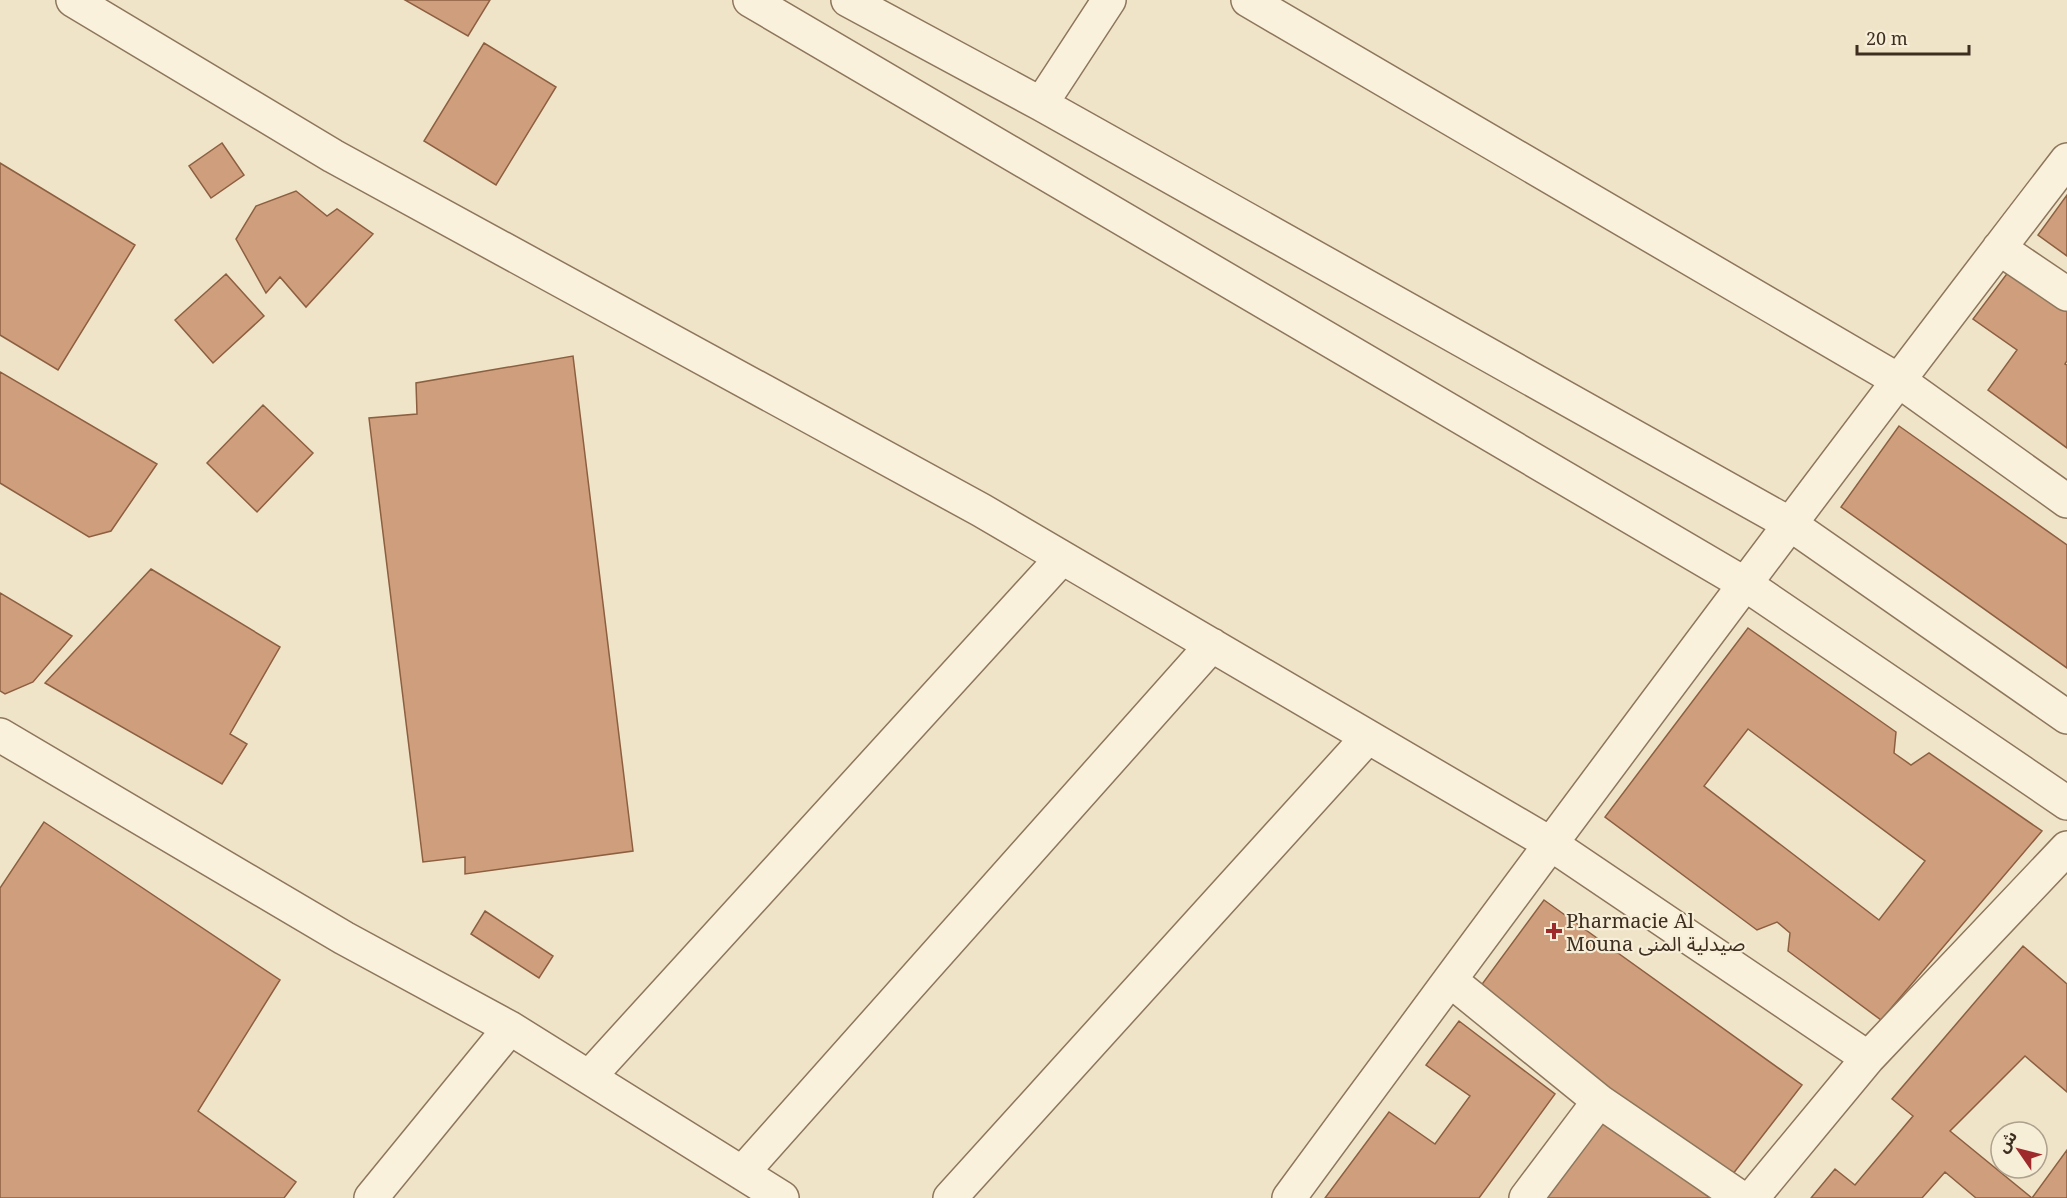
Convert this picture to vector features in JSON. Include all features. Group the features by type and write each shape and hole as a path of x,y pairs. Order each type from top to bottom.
{"street":[{"path":"73,0 333,156 981,510 1551,844 1868,1058"},
{"path":"750,0 1745,584 2067,803"},
{"path":"848,0 1041,104 1790,524 2067,717"},
{"path":"1041,104 1109,0"},
{"path":"1248,0 1898,380 2067,501"},
{"path":"1289,1198 1745,584 2067,160"},
{"path":"1999,248 2067,294"},
{"path":"589,1077 1062,558"},
{"path":"742,1173 1212,645"},
{"path":"0,735 344,938 510,1028 782,1198"},
{"path":"950,1198 1368,737"},
{"path":"1752,1198 1868,1058 2067,848"},
{"path":"1449,980 1599,1101 1741,1198"},
{"path":"370,1198 510,1028"},
{"path":"1526,1198 1599,1101"}],"building":[{"path":"405,0 490,0 468,36"},
{"path":"484,43 556,87 496,185 424,141"},
{"path":"222,143 244,175 211,198 189,166"},
{"path":"0,163 135,245 58,370 0,335"},
{"path":"296,191 327,216 337,209 373,234 306,307 280,277 266,293 236,239 256,206"},
{"path":"2067,195 2067,256 2038,235"},
{"path":"2012,267 2067,308 2067,361 2065,364 2067,365 2067,448 1988,390 2017,350 1973,319"},
{"path":"226,274 264,316 213,363 175,320"},
{"path":"573,356 633,851 465,874 465,857 423,862 369,418 417,414 416,383"},
{"path":"0,372 157,464 111,531 89,537 0,483"},
{"path":"263,405 313,453 257,512 207,463"},
{"path":"1899,426 2067,545 2067,668 1841,507"},
{"path":"151,569 280,647 230,734 247,744 222,784 45,683"},
{"path":"0,593 72,636 33,682 5,694 0,691"},
{"path":"1748,628 1896,732 1894,753 1911,765 1929,753 2042,831 1881,1020 1788,951 1790,933 1777,922 1757,930 1605,817","holes":["1748,729 1925,861 1879,920 1704,786"]},
{"path":"44,822 280,980 198,1111 296,1182 284,1198 0,1198 0,888"},
{"path":"1544,900 1802,1085 1729,1179 1477,991"},
{"path":"485,911 553,956 539,978 471,934"},
{"path":"2023,946 2067,984 2067,1092 2025,1056 1950,1131 1989,1163 1989,1180 2010,1180 2032,1198 1976,1198 1945,1172 1922,1198 1811,1198 1835,1169 1855,1185 1913,1116 1892,1099"},
{"path":"1459,1021 1555,1094 1479,1198 1325,1198 1389,1112 1435,1144 1470,1096 1426,1065"},
{"path":"1604,1118 1710,1198 1544,1198"},
{"path":"2067,1150 2067,1198 2032,1198 2045,1180 2049,1180 2049,1175"}],"place":[{"name":"Pharmacie Al Mouna صيدلية المنى","path":"1554,931"}]}
